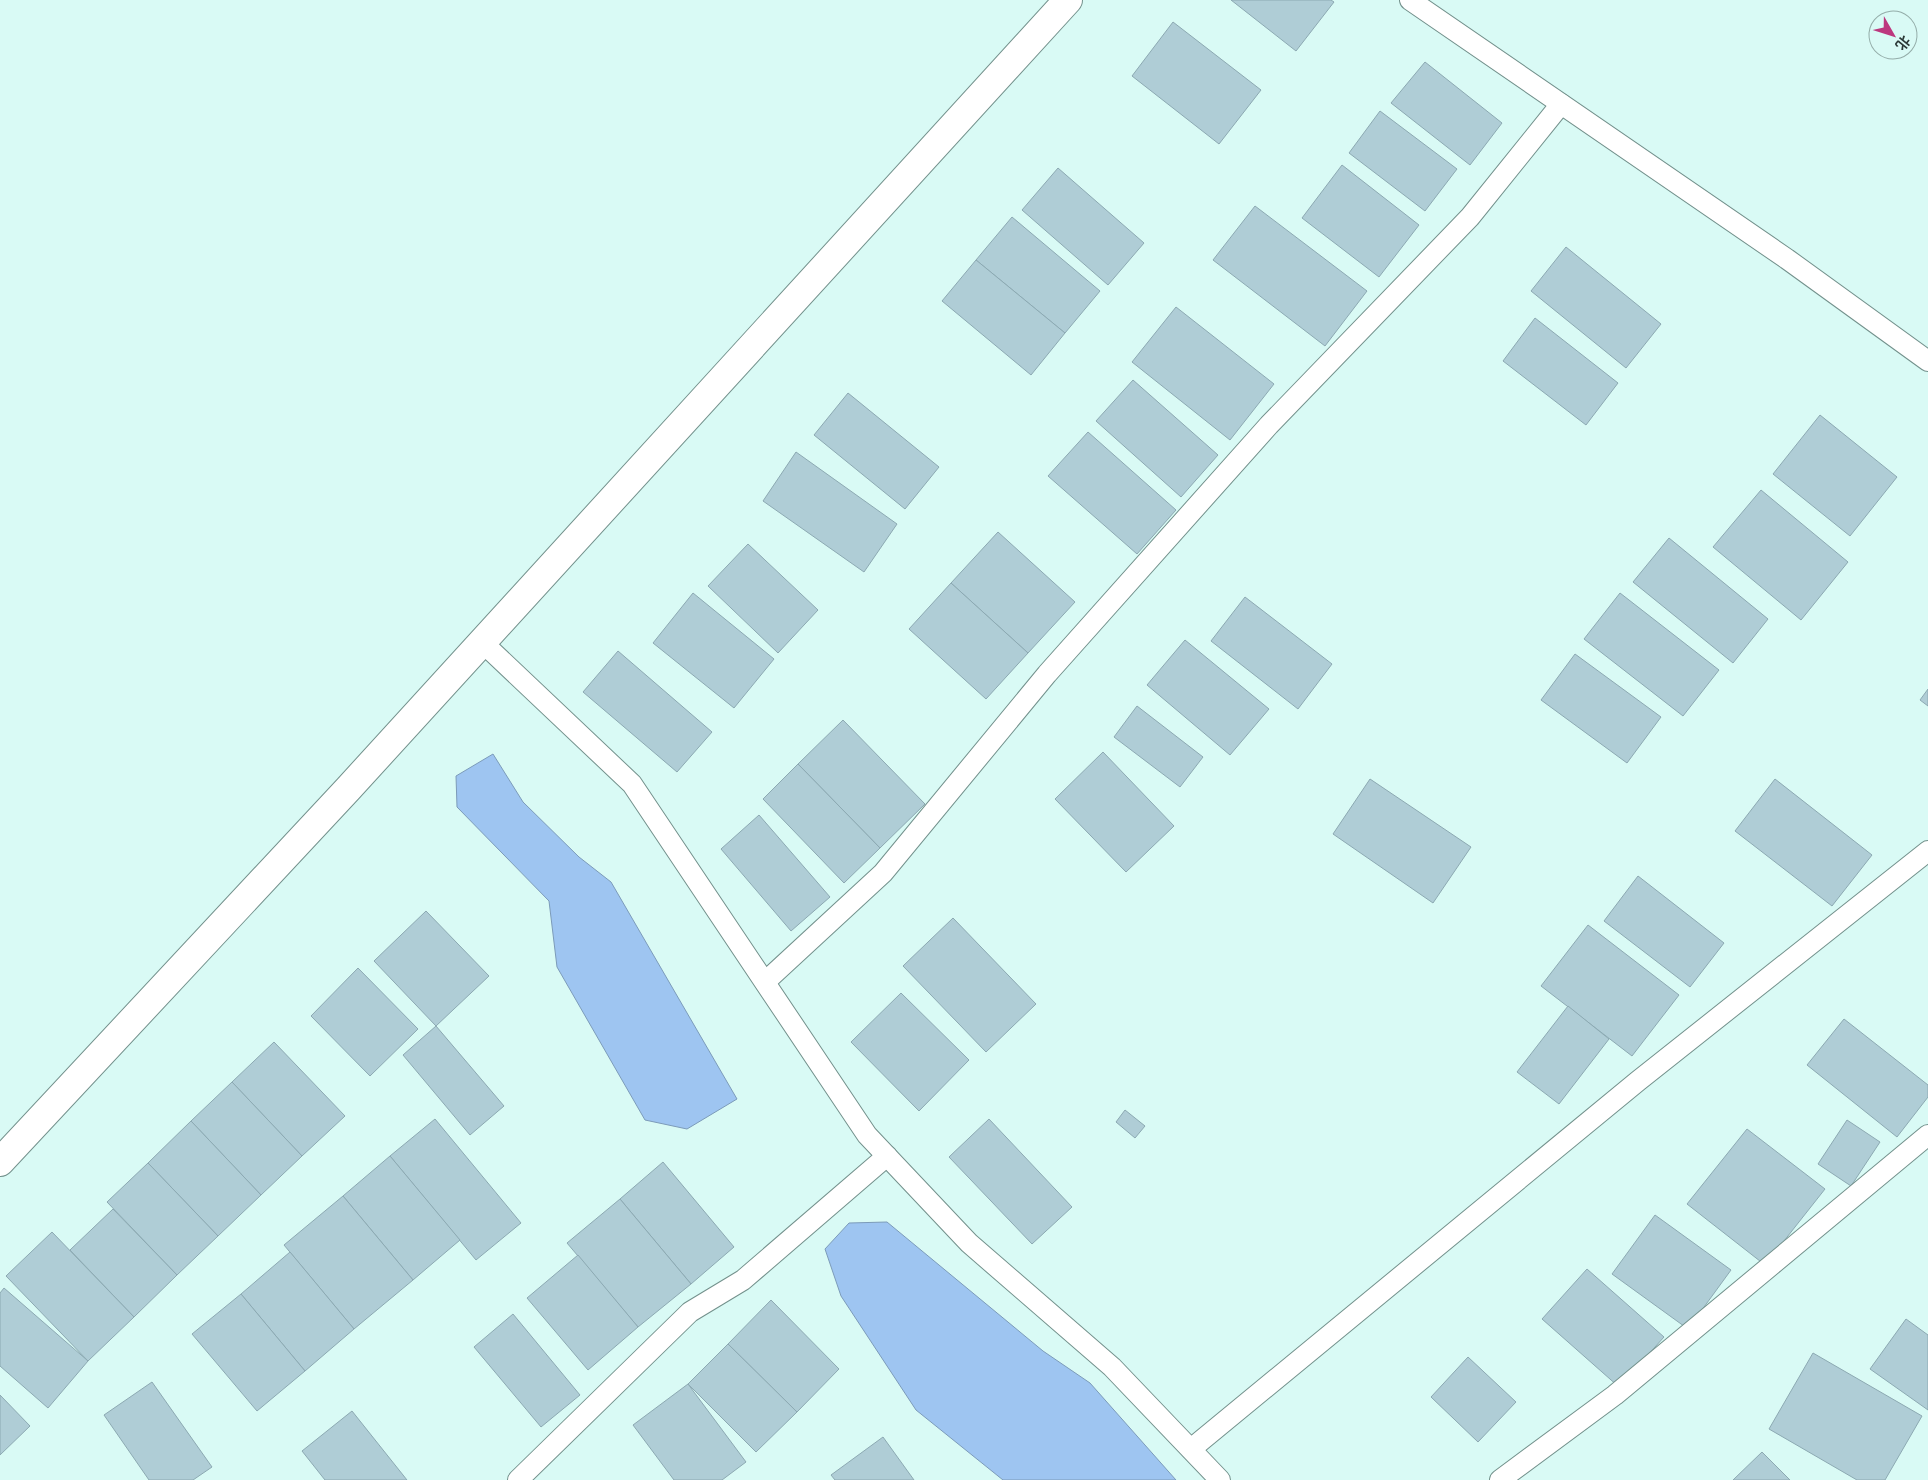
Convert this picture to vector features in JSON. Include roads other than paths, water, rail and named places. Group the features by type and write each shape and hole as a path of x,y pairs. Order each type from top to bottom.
{"street":[{"path":"0,1162 348,789 1068,0"}],"lane":[{"path":"1410,0 1787,259 1928,361"},
{"path":"765,982 883,873 1047,674 1269,425 1470,217 1561,104"},
{"path":"482,642 632,784 867,1135 969,1243 1112,1367 1220,1480"},
{"path":"1191,1449 1638,1081 1928,851"},
{"path":"1500,1480 1615,1395 1928,1135"},
{"path":"518,1480 690,1312 743,1280 887,1156"}],"water":[{"path":"493,754 523,802 579,857 611,882 737,1099 687,1129 645,1120 557,967 549,901 457,807 456,776"},
{"path":"887,1222 1043,1351 1090,1383 1176,1480 1003,1480 916,1410 841,1296 825,1249 849,1223"}]}
